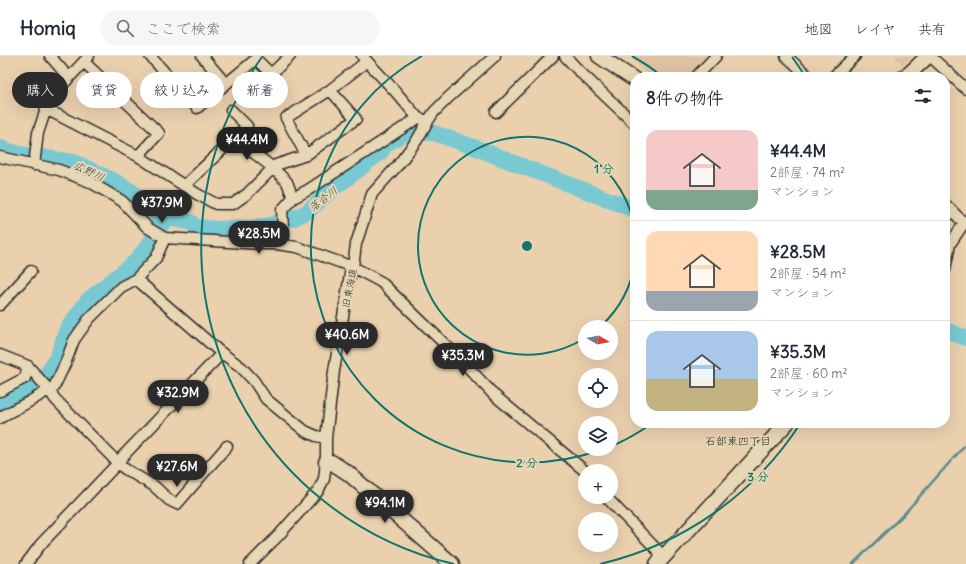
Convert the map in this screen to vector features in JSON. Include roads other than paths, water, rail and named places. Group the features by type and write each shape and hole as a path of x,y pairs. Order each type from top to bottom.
{"street":[{"path":"50,56 69,78"},
{"path":"150,56 197,108 256,59 271,74 290,56"},
{"path":"202,56 226,84"},
{"name":"旧東海道","path":"250,564 318,491 324,479 326,438 334,371 351,268 353,267 356,244 372,194 398,165 417,140 424,121 495,56"},
{"path":"496,112 553,56"},
{"path":"565,56 630,119"},
{"path":"599,56 630,77"},
{"path":"701,72 716,56"},
{"path":"786,56 804,72"},
{"path":"838,72 855,56"},
{"path":"911,72 929,56 947,72"},
{"path":"284,245 282,210 293,198 424,121 365,58 330,90 286,118 306,155"},
{"path":"34,165 38,132 46,109 55,93 86,59 159,133 138,156"},
{"path":"950,75 966,89"},
{"path":"46,109 138,156 184,186 216,204 233,204 248,194 276,165 306,155 356,119 330,90"},
{"path":"184,186 247,126 231,110"},
{"path":"235,138 273,168 287,182 293,198"},
{"path":"0,158 59,170 90,182 122,201 148,228 165,238 276,244 297,247 353,267 381,282 464,363 494,395 578,465"},
{"path":"950,208 965,222 950,244"},
{"path":"0,418 54,387 74,340 89,319 121,287 136,279 156,258 165,238"},
{"path":"1,302 31,270"},
{"path":"136,279 222,353 241,367 254,381 266,399 305,431 316,436 326,438"},
{"path":"26,564 41,544 222,353"},
{"path":"0,355 28,366 55,399 118,463 125,469 154,486 169,500 177,504 228,446"},
{"path":"0,391 25,378 28,366"},
{"path":"612,504 661,560 782,428"},
{"path":"326,462 331,462 348,473 446,562"}],"waterway":[{"name":"落合川","path":"0,407 43,380 58,356 67,329 88,300 135,262 150,243 164,221 173,219 191,222 195,227 218,229 263,227 294,218 307,212 334,188 381,152 385,145 406,132 434,133 474,147 630,208"},
{"name":"広野川","path":"0,148 19,154 74,162 114,181 131,191 154,210 159,219 164,221"},
{"name":"落合川","path":"950,332 966,338"},
{"path":"853,564 904,514 966,444"}],"district":[{"name":"石部東四丁目","path":"738,441"}]}
